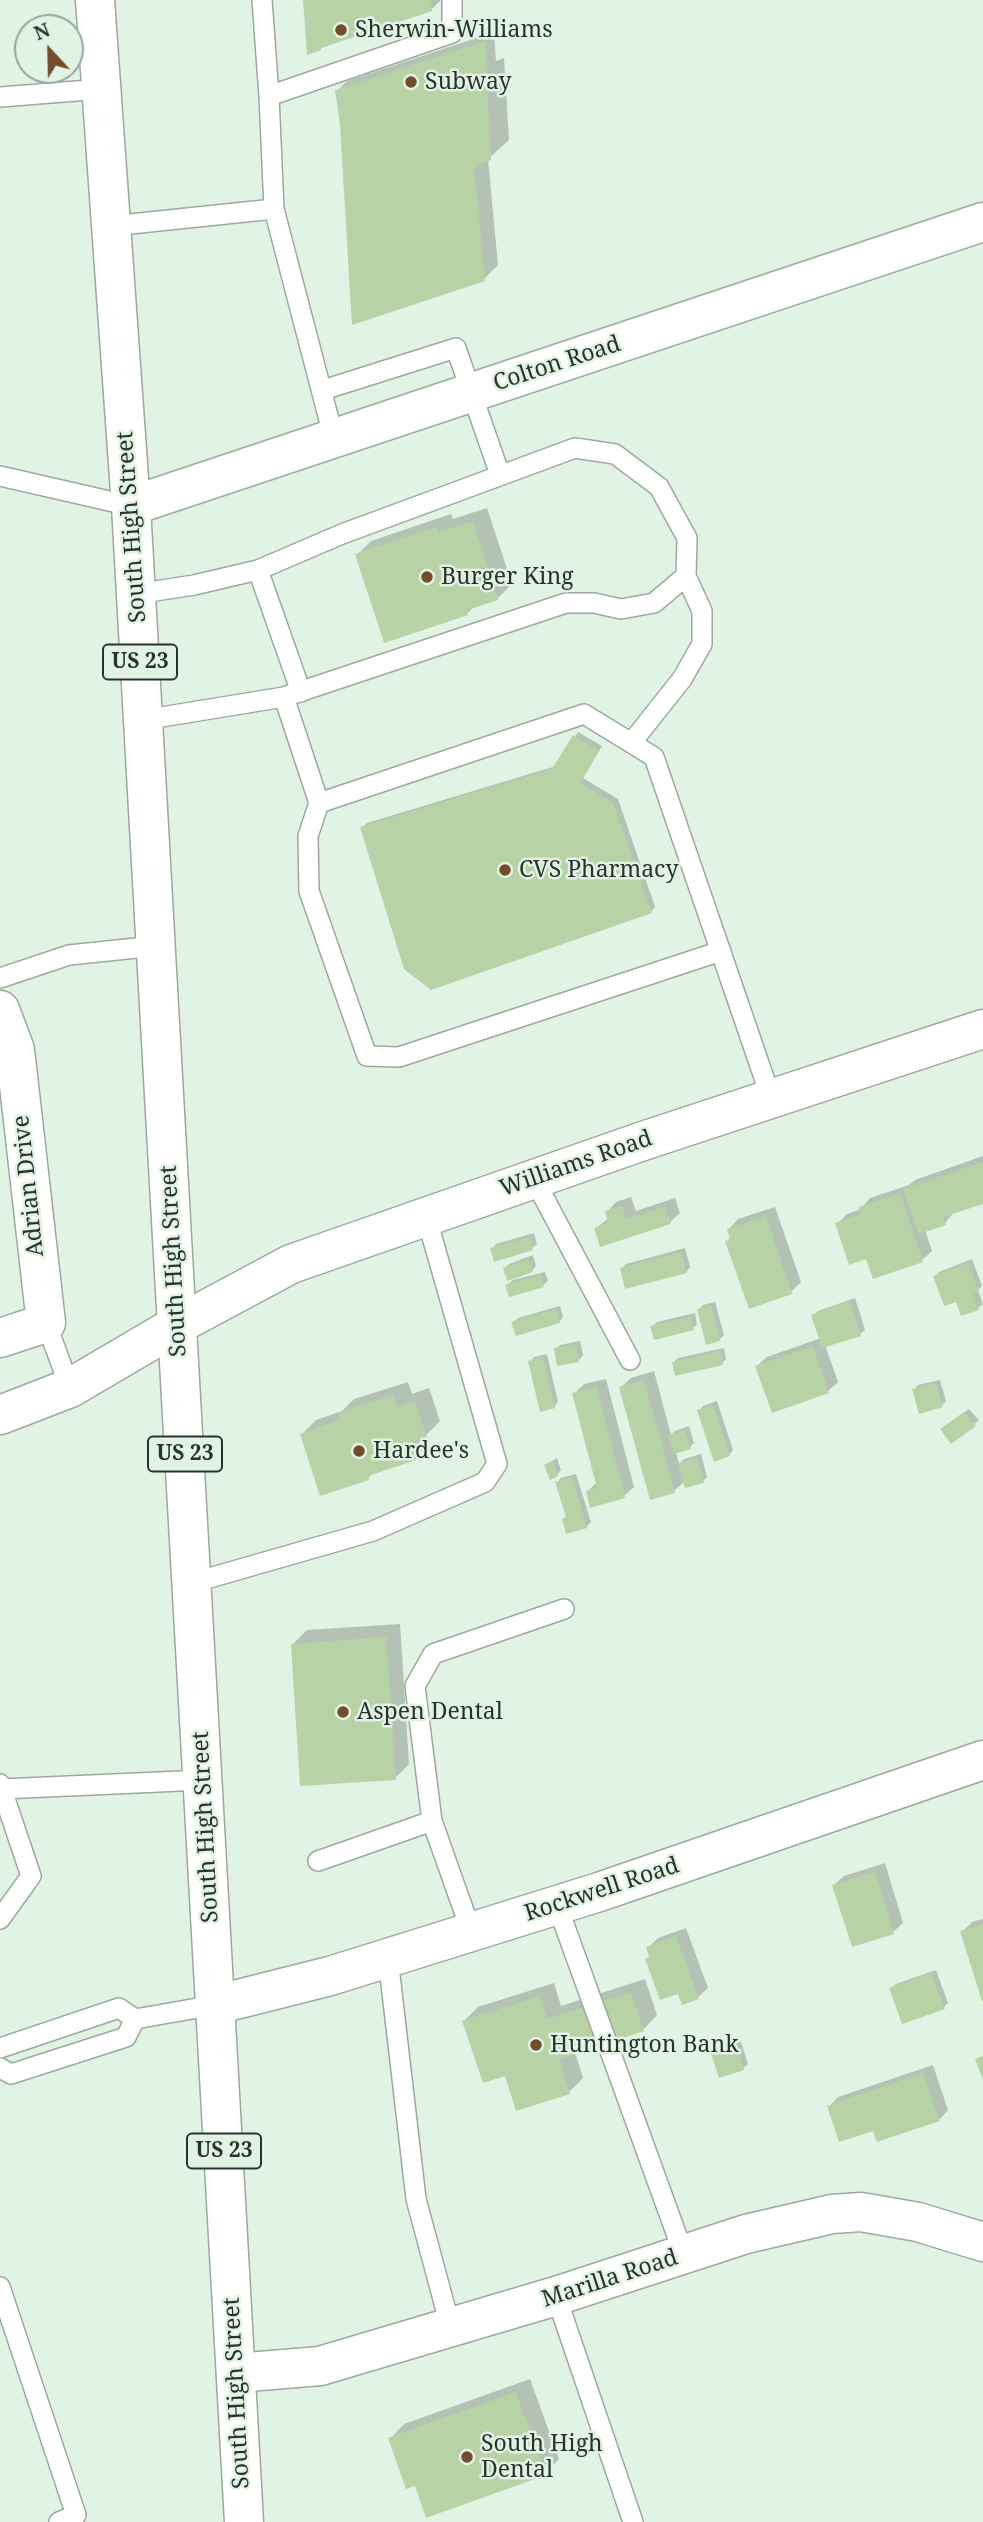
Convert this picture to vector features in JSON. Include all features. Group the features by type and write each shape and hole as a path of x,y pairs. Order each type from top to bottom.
{"main road":[{"name":"South High Street","path":"95,0 131,506 179,1324 244,2522"},
{"name":"Colton Road","path":"131,506 983,222"},
{"name":"Adrian Drive","path":"0,1010 15,1050 46,1323"},
{"name":"Williams Road","path":"0,1415 70,1388 179,1324 291,1264 771,1098 983,1029"},
{"path":"0,1339 46,1323"},
{"name":"Rockwell Road","path":"215,2005 330,1976 557,1905 983,1760"},
{"name":"Marilla Road","path":"236,2373 320,2366 451,2329 746,2234 832,2214 861,2212 918,2222 983,2242"}],"lane":[{"path":"262,0 274,209 334,439"},
{"path":"269,96 453,33 452,0"},
{"path":"0,97 102,89"},
{"path":"111,226 274,209"},
{"path":"323,390 456,348 500,475"},
{"path":"136,594 194,585 258,570 342,534 575,448 615,454 659,488 687,538 686,576 702,611 702,644 682,679 632,742"},
{"path":"0,476 131,506"},
{"path":"258,570 319,803 308,836 309,891 367,1056 399,1057 721,951"},
{"path":"143,720 292,694 566,603 594,603 621,609 654,603 686,576"},
{"path":"319,803 584,714 632,742 654,757 771,1098"},
{"path":"0,978 69,956 156,946"},
{"path":"534,1179 630,1360"},
{"path":"192,1583 373,1531 485,1482 497,1464 426,1216"},
{"path":"46,1323 70,1388"},
{"path":"471,1931 432,1821 415,1686 433,1654 564,1609"},
{"path":"0,1919 31,1876 1,1786 203,1780"},
{"path":"318,1861 432,1821"},
{"path":"557,1905 684,2255"},
{"path":"388,1958 416,2199 451,2329"},
{"path":"0,2048 119,2008 135,2019 215,2005"},
{"path":"0,2068 11,2074 126,2037 135,2019"},
{"path":"0,2287 76,2515 59,2522"},
{"path":"556,2296 633,2522"}],"building":[{"name":"Sherwin-Williams","path":"303,0 431,0 432,11 307,55"},
{"path":"485,41 491,160 474,166 485,281 352,325 340,125 335,90"},
{"name":"Burger King","path":"473,521 498,600 467,610 468,615 384,643 355,554 437,527 439,532"},
{"name":"CVS Pharmacy","path":"573,735 599,751 580,783 613,803 652,913 431,990 404,969 360,827 552,769"},
{"path":"983,1162 983,1204 943,1217 946,1225 919,1234 903,1189"},
{"path":"900,1193 923,1262 873,1279 866,1259 849,1265 835,1223 861,1214 859,1207"},
{"path":"622,1206 626,1219 665,1207 671,1224 600,1247 594,1228 608,1223 605,1211"},
{"path":"766,1216 792,1294 749,1309 725,1241 730,1239 727,1229"},
{"path":"530,1237 533,1250 494,1262 490,1248"},
{"path":"681,1252 687,1273 625,1289 620,1268"},
{"path":"528,1259 533,1272 507,1281 503,1268"},
{"path":"968,1263 979,1292 973,1293 979,1310 961,1316 956,1302 944,1306 933,1276"},
{"path":"541,1275 544,1287 509,1297 505,1285"},
{"path":"850,1301 861,1336 822,1348 811,1315"},
{"path":"711,1305 720,1341 706,1345 697,1309"},
{"path":"556,1309 560,1323 516,1336 511,1322"},
{"path":"691,1317 694,1330 654,1340 650,1326"},
{"path":"576,1344 579,1362 557,1366 554,1348"},
{"path":"813,1346 829,1393 772,1413 755,1366"},
{"path":"720,1351 723,1365 675,1376 672,1362"},
{"path":"543,1357 555,1408 540,1412 528,1361"},
{"path":"644,1380 675,1493 650,1500 619,1387"},
{"path":"936,1383 943,1407 919,1414 912,1389"},
{"path":"597,1387 625,1498 590,1508 586,1491 597,1488 572,1393"},
{"name":"Hardee's","path":"393,1395 398,1407 415,1401 427,1437 410,1442 416,1460 368,1476 369,1480 320,1496 300,1434 340,1420 338,1413"},
{"path":"713,1405 730,1456 714,1462 697,1410"},
{"path":"964,1412 976,1426 951,1444 940,1429"},
{"path":"685,1430 691,1449 674,1454 668,1435"},
{"path":"697,1458 704,1483 685,1488 678,1463"},
{"path":"552,1461 558,1476 550,1480 544,1465"},
{"path":"572,1477 587,1528 566,1534 562,1519 566,1517 555,1482"},
{"name":"Aspen Dental","path":"386,1637 396,1780 300,1786 291,1644"},
{"path":"875,1872 894,1934 852,1947 832,1885"},
{"path":"983,1924 983,2001 982,2001 960,1931"},
{"path":"676,1936 699,1999 682,2005 678,1994 660,2000 645,1959 649,1957 646,1947"},
{"path":"931,1973 945,2009 902,2024 889,1988"},
{"name":"Huntington Bank","path":"631,1992 644,2031 559,2059 570,2094 516,2111 505,2076 483,2083 462,2021 540,1996 547,2019"},
{"path":"736,2042 744,2070 719,2078 710,2050"},
{"path":"983,2056 983,2080 975,2059"},
{"path":"923,2073 940,2121 877,2142 873,2131 839,2142 827,2106"},
{"name":"South High Dental","path":"516,2392 546,2475 426,2518 415,2486 406,2489 388,2438"}],"place":[{"name":"Sherwin-Williams","path":"341,30"},
{"name":"Subway","path":"411,82"},
{"name":"Burger King","path":"427,577"},
{"name":"CVS Pharmacy","path":"505,870"},
{"name":"Hardee's","path":"359,1451"},
{"name":"Aspen Dental","path":"343,1712"},
{"name":"Huntington Bank","path":"536,2045"},
{"name":"South High Dental","path":"467,2457"}]}
